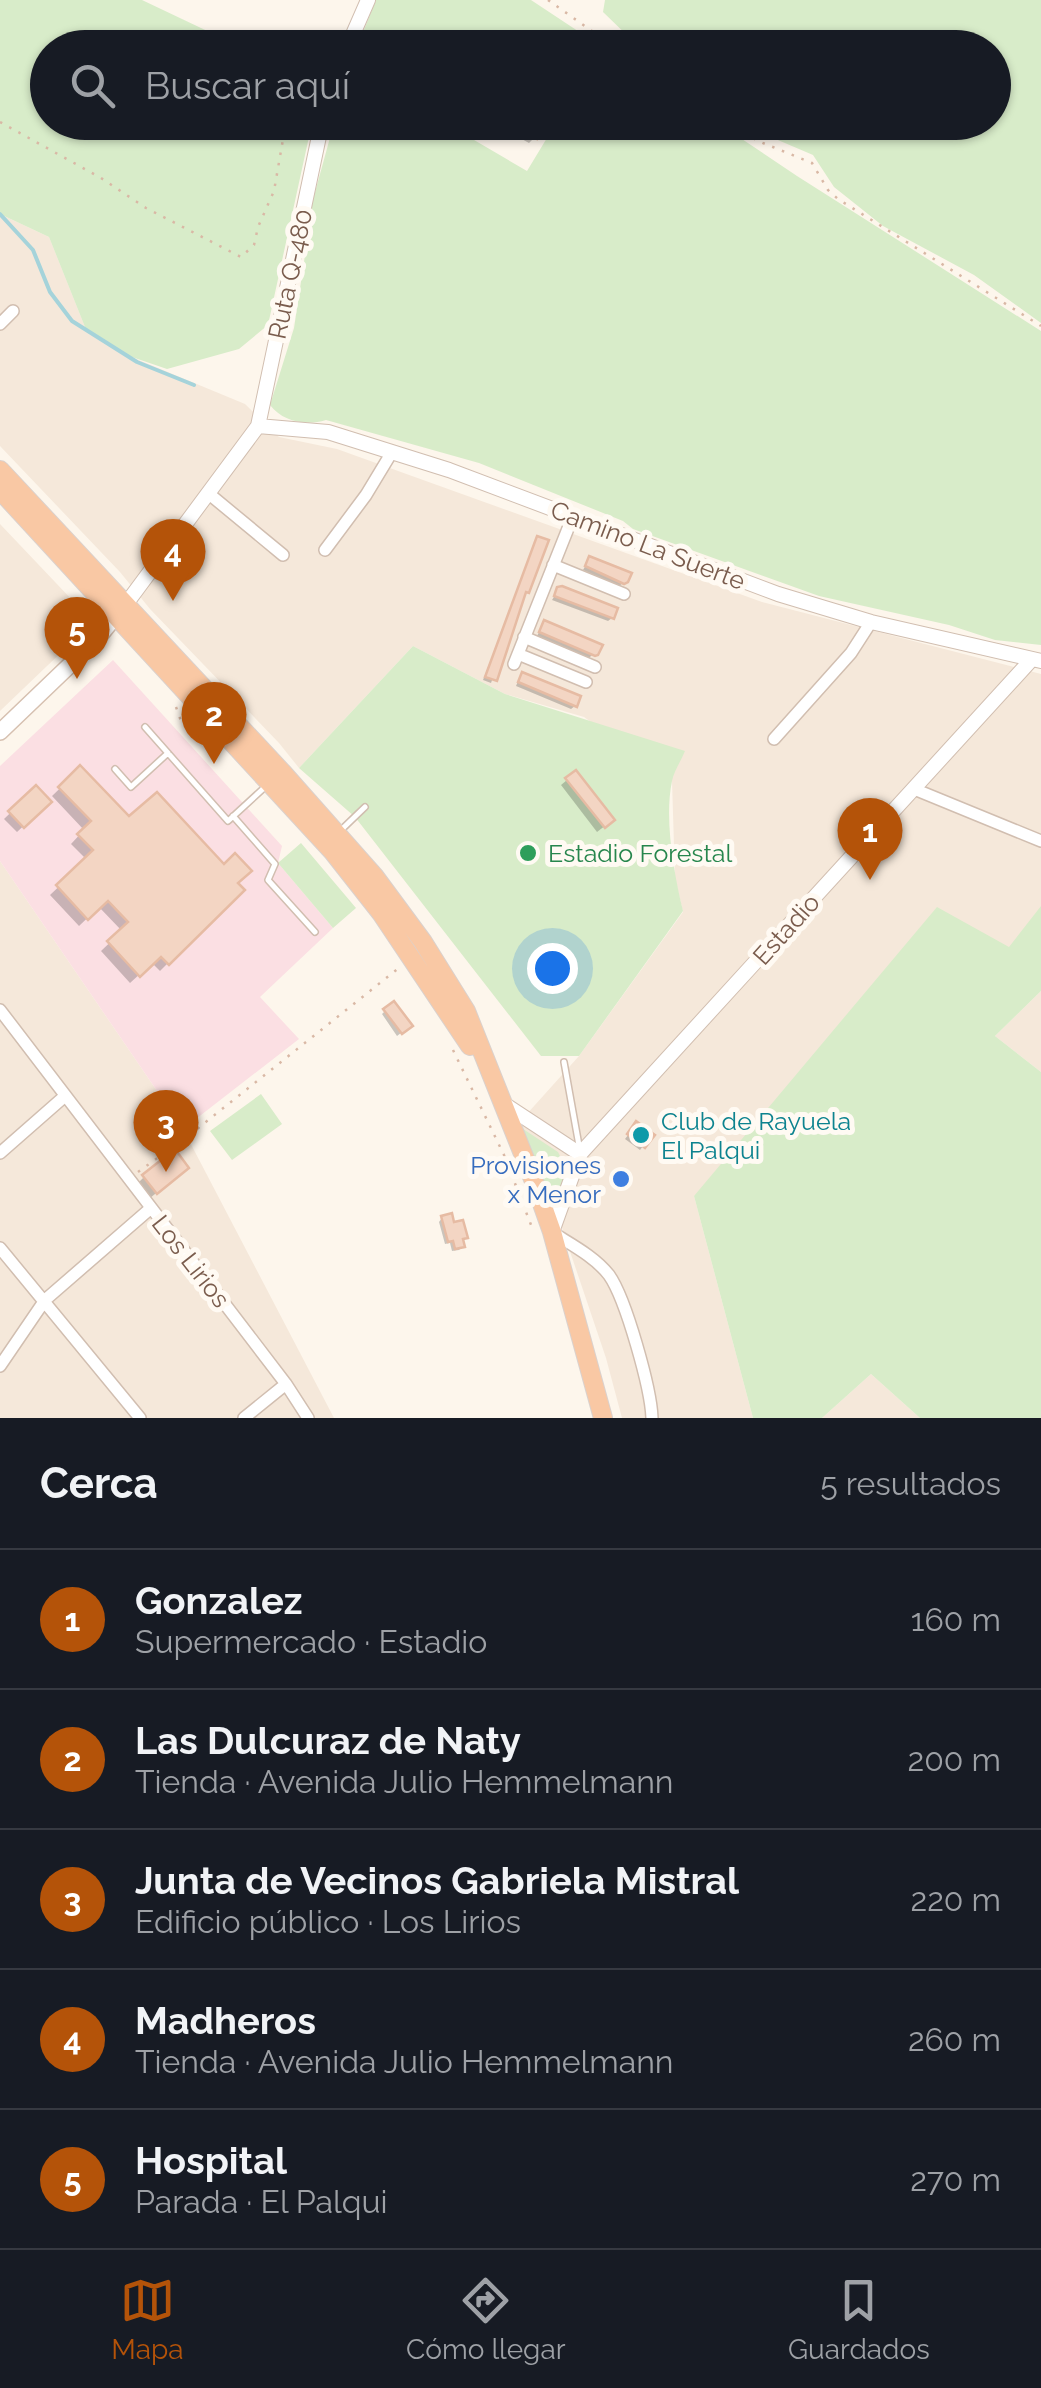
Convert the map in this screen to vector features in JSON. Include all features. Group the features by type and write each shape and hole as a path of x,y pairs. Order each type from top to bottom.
{"highway":[{"path":"0,470 120,610"},
{"path":"0,490 120,610 276,777 337,834 423,942 466,1011 550,1228 603,1418"},
{"path":"276,777 381,913 489,1075"}],"main road":[{"path":"0,732 66,670 120,610"}],"street":[{"path":"355,30 368,0"},
{"name":"Ruta Q-480","path":"258,426 318,140"},
{"path":"0,324 13,312"},
{"path":"120,610 258,426"},
{"name":"Camino La Suerte","path":"258,426 328,432 572,516 686,562 871,622 1037,660"},
{"path":"325,550 392,452"},
{"path":"208,492 283,555"},
{"path":"572,516 516,659 586,682"},
{"path":"553,565 624,594"},
{"path":"774,739 851,653 871,622"},
{"path":"524,638 595,666"},
{"name":"Estadio","path":"550,1228 580,1154 914,788 1037,660"},
{"path":"914,788 1041,841"},
{"name":"Los Lirios","path":"0,1010 308,1418"},
{"path":"0,1153 65,1096"},
{"path":"501,1102 580,1154"},
{"path":"0,1366 44,1300 151,1208"},
{"path":"550,1228 600,1266 616,1286 648,1384 652,1418"},
{"path":"0,1248 140,1418"},
{"path":"244,1418 286,1384"}],"lane":[{"path":"145,726 228,821 276,777"},
{"path":"115,770 132,787 168,752"},
{"path":"337,834 365,806"},
{"path":"233,816 274,864 268,880 315,932"},
{"path":"564,1062 580,1154"}],"path":[{"path":"548,0 590,30"},
{"path":"0,122 30,139"},
{"path":"32,140 146,208 241,257 254,245 274,191 283,140"},
{"path":"761,140 806,160 816,168 832,195 1041,326"},
{"path":"176,704 181,721 218,750"},
{"path":"129,1179 404,968"},
{"path":"448,1042 504,1154 533,1230 550,1228"}],"shaded area":[{"path":"0,214 49,237 87,332 129,356 245,404 279,437 337,449 762,602 1041,674 1041,964 694,1196 753,1418 622,1418 556,1210 517,1125 579,1056 683,912 675,878 672,781 584,717 505,694 413,646 299,768 0,446"},
{"path":"0,524 93,622 0,711"},
{"path":"113,660 282,846 278,863 333,928 260,997 299,1039 183,1129 0,861 0,766"},
{"path":"0,861 183,1129 334,1418 0,1418"},
{"path":"1041,991 1041,1072 995,1036"},
{"path":"871,1374 920,1418 822,1418"}],"green space":[{"path":"0,0 142,0 205,30 30,30 30,140 308,140 268,325 239,349 167,369 129,356 87,332 49,237 0,214"},
{"path":"376,0 531,0 576,30 364,30"},
{"path":"605,0 1041,0 1041,323 974,275 883,226 834,187 813,155 778,140 1011,140 1011,30 622,30 603,12"},
{"path":"329,140 474,140 527,171 546,140 743,140 1041,331 1041,645 995,640 949,625 819,596 633,529 623,521 479,463 326,420 311,423 288,419 270,405 294,328 305,255 303,236"},
{"name":"Estadio Forestal","path":"413,646 505,694 685,751 673,777 669,812 673,864 683,911 579,1056 541,1056 355,817 299,768"},
{"path":"301,843 356,908 333,928 278,863"},
{"path":"1041,906 1041,991 995,1036 1041,1072 1041,1418 920,1418 871,1374 822,1418 753,1418 694,1196 937,907 1009,947"},
{"path":"261,1094 282,1124 232,1160 210,1131"},
{"path":"517,1125 558,1152 568,1172 556,1210"}],"building":[{"path":"537,536 549,540 529,593 526,592 497,681 485,677"},
{"path":"589,556 632,573 628,582 624,584 585,566"},
{"path":"557,587 618,608 614,619 554,596"},
{"path":"544,620 603,645 598,655 539,632"},
{"path":"522,672 581,696 577,707 518,682"},
{"path":"80,765 129,816 157,792 224,864 235,853 252,871 238,883 245,890 169,965 161,957 140,977 107,941 128,922 108,901 88,920 56,885 93,850 77,834 91,821 58,787"},
{"path":"576,770 615,820 605,828 565,778"},
{"path":"36,785 52,802 24,828 8,811"},
{"path":"394,1001 413,1026 402,1034 383,1009"},
{"name":"Club de Rayuela El Palqui","path":"636,1121 655,1135 645,1148 627,1134"},
{"path":"175,1149 189,1168 157,1194 142,1175"},
{"path":"452,1213 454,1222 463,1220 468,1238 463,1239 465,1247 455,1249 453,1241 448,1242 441,1216"}],"waterway":[{"path":"0,214 33,250 50,292 72,321 137,362 194,385"}],"place":[{"name":"Madheros","path":"173,601"},
{"name":"Hospital","path":"77,679"},
{"name":"Las Dulcuraz de Naty","path":"214,764"},
{"name":"Estadio Forestal","path":"528,853"},
{"name":"Gonzalez","path":"870,880"},
{"name":"Club de Rayuela El Palqui","path":"641,1135"},
{"name":"Junta de Vecinos Gabriela Mistral","path":"166,1172"},
{"name":"Provisiones x Menor","path":"621,1179"}]}
